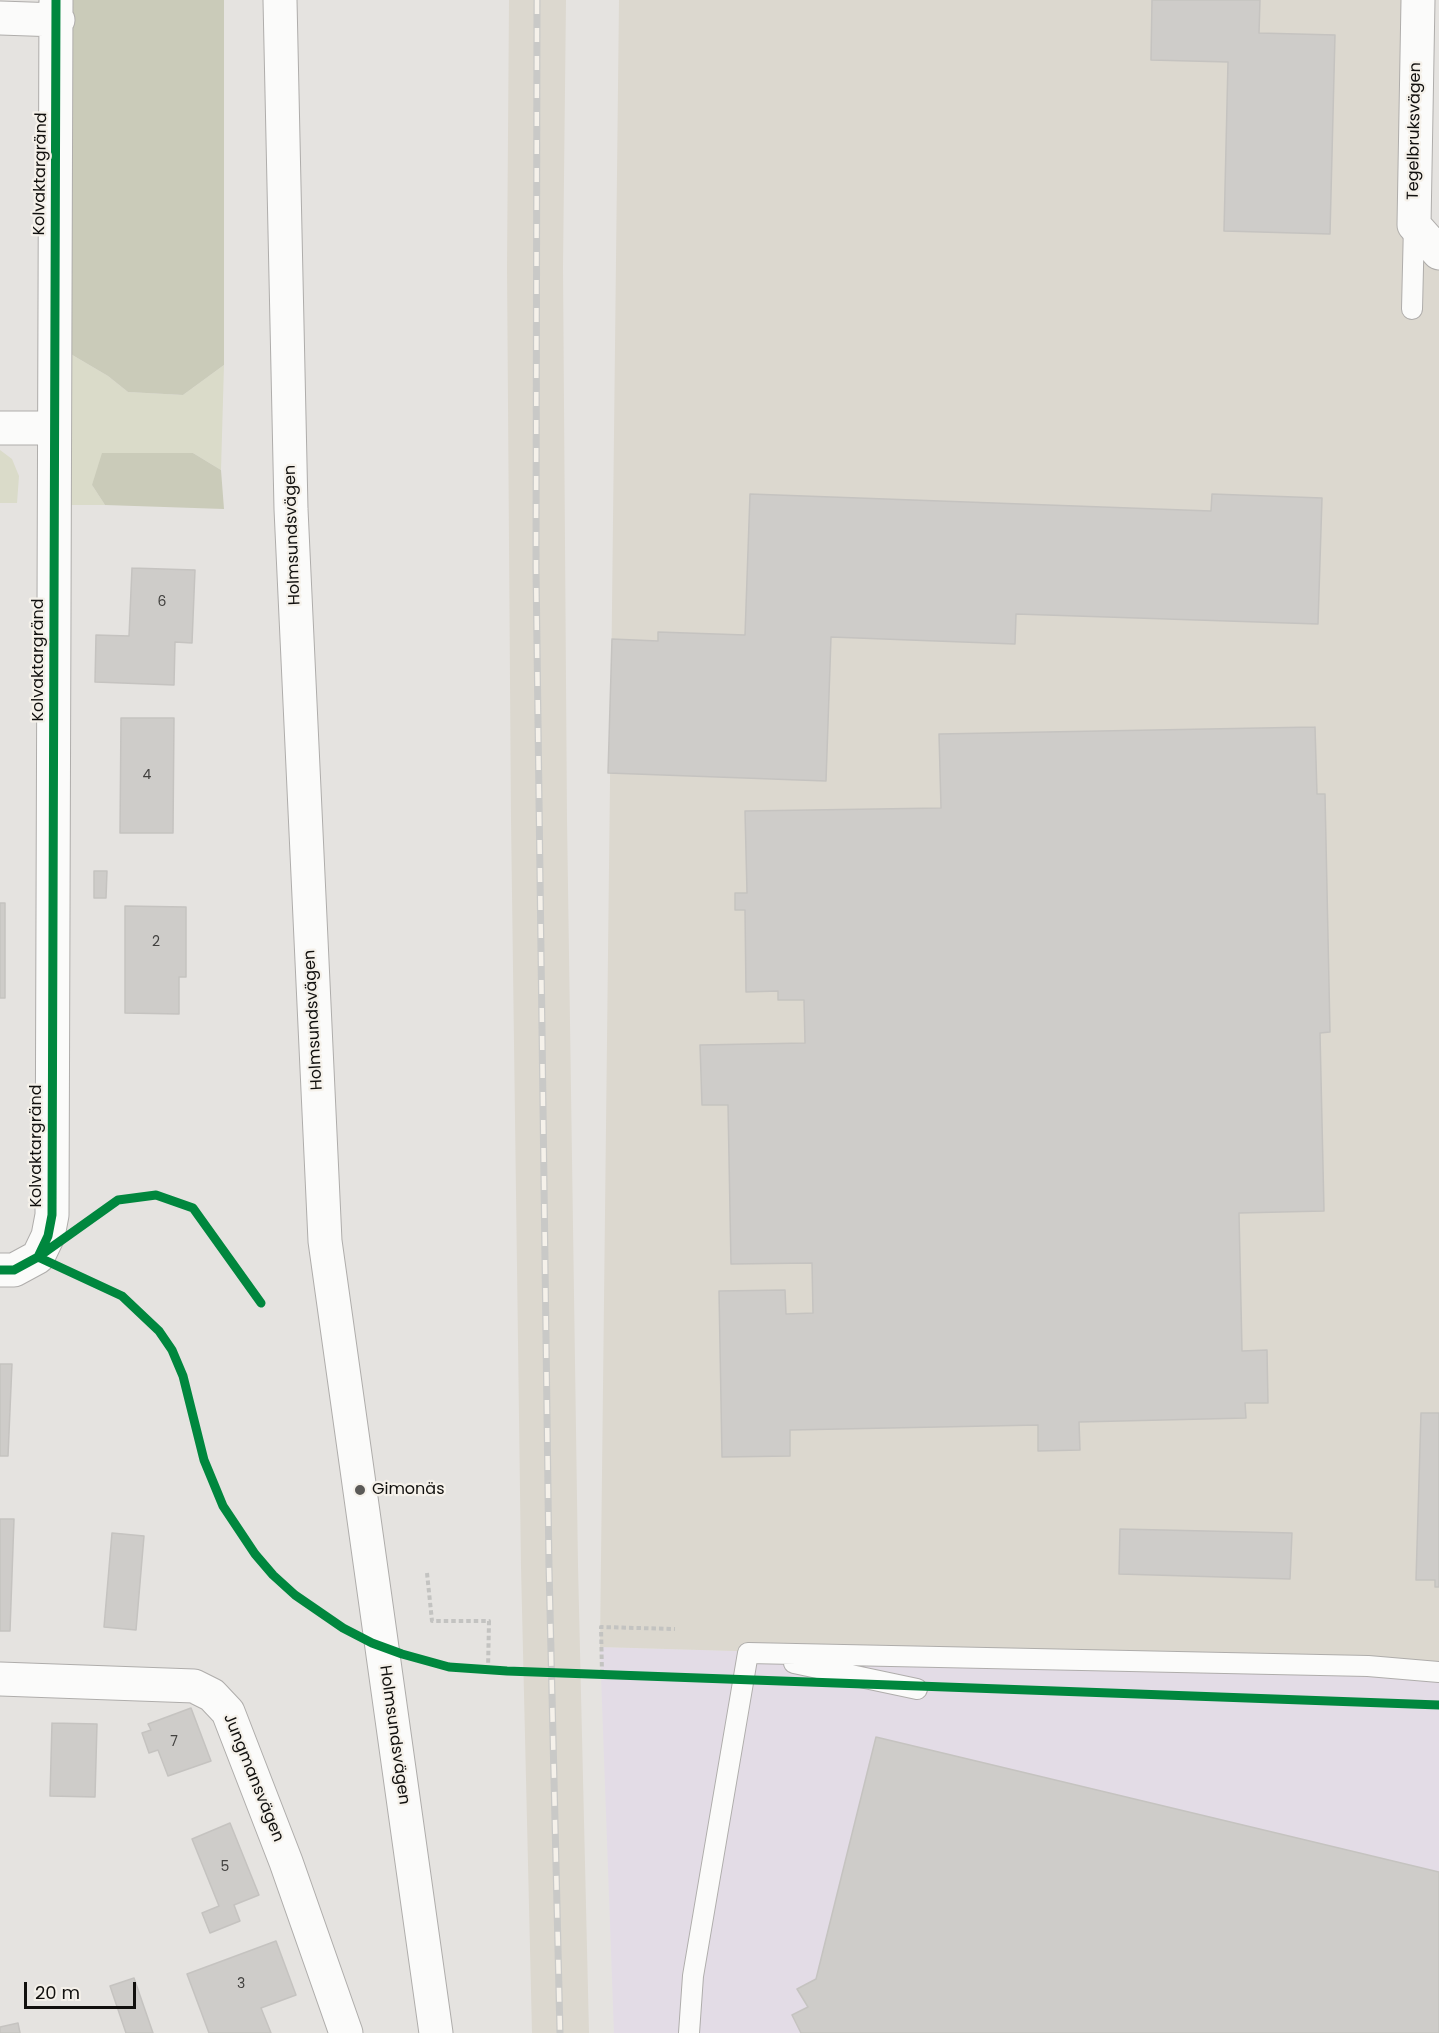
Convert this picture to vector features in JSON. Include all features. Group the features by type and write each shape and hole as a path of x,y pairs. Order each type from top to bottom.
{"street":[{"name":"Holmsundsvägen","path":"280,0 291,509 325,1241 436,2033"},
{"name":"Tegelbruksvägen","path":"1414,225 1418,0"},
{"path":"0,18 57,10"},
{"name":"Kolvaktargränd","path":"0,1270 14,1270 38,1257 48,1236 52,1215 57,10"},
{"path":"1414,225 1439,253"},
{"path":"0,428 54,428"},
{"name":"Jungmansvägen","path":"0,1679 194,1686 212,1695 228,1712 286,1862 346,2033"}],"lane":[{"path":"1412,309 1414,225"},
{"path":"748,1653 1368,1666 1439,1672"},
{"path":"748,1653 917,1689"},
{"path":"689,2033 693,1976 748,1653"}],"path":[{"path":"82,1224 118,1200 156,1195 193,1208 261,1303"},
{"path":"427,1573 432,1621 489,1621 493,1670 475,1669"},
{"path":"602,1674 601,1627 675,1629"},
{"path":"592,1674 613,1675"}],"shaded area":[{"path":"509,0 566,0 563,267 567,819 578,1566 589,2033 532,2033 521,1567 511,819 507,267"},
{"path":"619,0 1417,0 1414,225 1439,253 1439,1672 600,1647"},
{"path":"600,1647 1439,1672 1439,2033 614,2033"}],"green space":[{"path":"73,0 224,0 224,365 183,395 128,392 108,376 69,353 68,89"},
{"path":"69,353 108,376 128,392 183,395 224,365 221,470 193,453 92,485 105,505 64,505"},
{"path":"0,450 12,459 19,476 17,503 0,503"},
{"path":"102,453 193,453 221,470 224,509 105,505 92,485"}],"building":[{"path":"1152,0 1260,0 1259,33 1335,35 1330,234 1224,231 1228,62 1151,60"},
{"path":"750,494 1211,511 1212,494 1322,498 1318,624 1016,614 1015,644 831,637 826,781 608,773 612,639 658,641 658,632 745,635"},
{"path":"132,568 195,570 192,643 175,642 174,685 95,682 96,635 129,636"},
{"path":"121,718 174,718 173,833 120,833"},
{"path":"1315,727 1317,794 1325,794 1330,1032 1320,1033 1324,1211 1239,1213 1242,1351 1267,1350 1268,1403 1245,1403 1246,1418 1079,1422 1080,1450 1038,1451 1038,1425 790,1430 790,1456 722,1457 719,1291 785,1290 786,1314 813,1313 812,1263 731,1264 728,1105 702,1105 700,1045 805,1043 804,1000 778,1000 778,991 746,992 745,910 735,910 735,893 747,893 745,811 941,808 939,734"},
{"path":"94,871 107,871 106,898 94,898"},
{"path":"0,903 5,903 5,998 0,998"},
{"path":"125,906 186,907 186,977 179,977 179,1014 125,1013"},
{"path":"0,1364 12,1364 8,1456 0,1456"},
{"path":"1421,1413 1439,1413 1439,1587 1435,1587 1435,1580 1416,1580"},
{"path":"0,1519 14,1519 10,1631 0,1631"},
{"path":"1120,1529 1292,1533 1290,1579 1119,1574"},
{"path":"112,1533 144,1536 136,1630 104,1627"},
{"path":"191,1708 211,1761 168,1776 158,1750 149,1753 142,1733 151,1730 148,1724"},
{"path":"52,1723 97,1724 95,1797 50,1796"},
{"path":"876,1737 1439,1872 1439,2033 801,2033 792,2015 808,2007 797,1989 816,1979"},
{"path":"230,1823 259,1895 234,1905 240,1921 210,1933 202,1913 219,1906 192,1839"},
{"path":"276,1941 296,1995 261,2008 271,2033 209,2033 187,1974"},
{"path":"134,1978 153,2033 126,2033 110,1986"},
{"path":"18,2023 20,2033 0,2033 0,2027"}],"railway":[{"path":"537,0 536,568 549,1567 560,2033"}],"cycle path":[{"path":"0,1270 14,1270 38,1257 48,1236 52,1215 56,0"},
{"path":"261,1303 193,1208 156,1195 118,1200 38,1257 122,1296 159,1331 172,1350 183,1376 204,1460 223,1506 255,1554 273,1575 295,1595 343,1628 372,1643 402,1654 449,1667 507,1671 1439,1705"}],"place":[{"name":"Gimonäs","path":"360,1490"}]}
